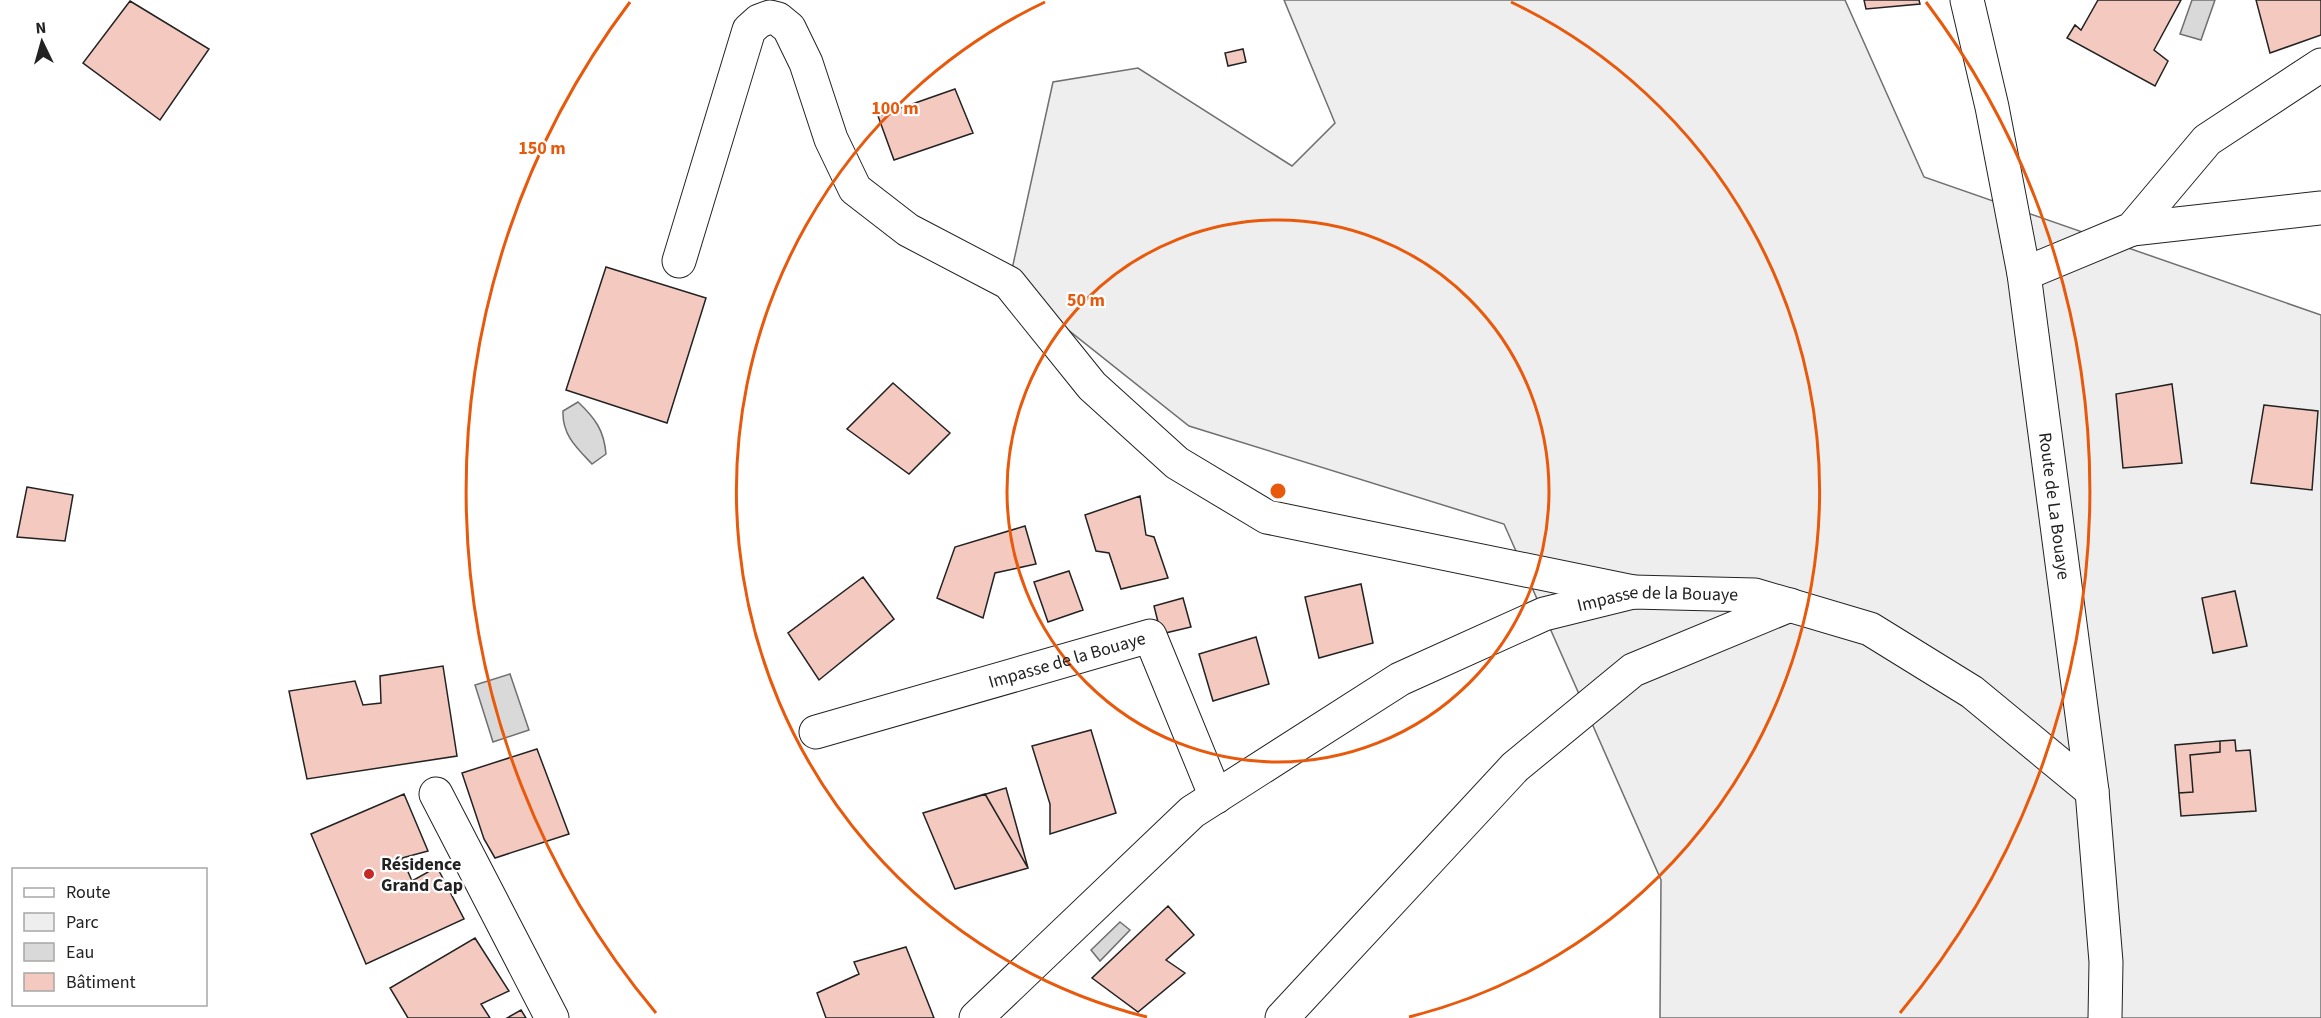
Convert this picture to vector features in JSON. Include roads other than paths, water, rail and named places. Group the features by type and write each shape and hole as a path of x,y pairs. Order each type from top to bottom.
{"street":[{"name":"Route de La Bouaye","path":"1967,0 1992,107 2024,274 2092,791 2106,962 2105,1018"},
{"path":"679,261 749,30 759,21 770,17 778,19 789,28 806,63 831,139 855,189 908,230 1009,283 1092,386 1177,463 1267,517 1633,592"},
{"path":"2132,228 2208,140 2321,65"},
{"path":"2024,274 2132,228 2321,208"},
{"name":"Impasse de la Bouaye","path":"976,1018 1192,812 1400,679 1544,614 1633,592 1755,595 1870,629 1972,692 2092,791"},
{"path":"1282,1018 1515,767 1632,670 1790,605"},
{"name":"Impasse de la Bouaye","path":"816,732 1150,636 1216,797"},
{"path":"436,794 552,1018"}],"water":[{"path":"2192,0 2215,0 2201,40 2180,34"},
{"path":"578,402 598,425 605,446 606,454 592,464 568,434 563,420 563,411"},
{"path":"510,674 529,730 493,742 475,685"},
{"path":"1120,922 1130,930 1100,961 1091,950"}],"place":[{"name":"Résidence Grand Cap","path":"369,874"}]}
